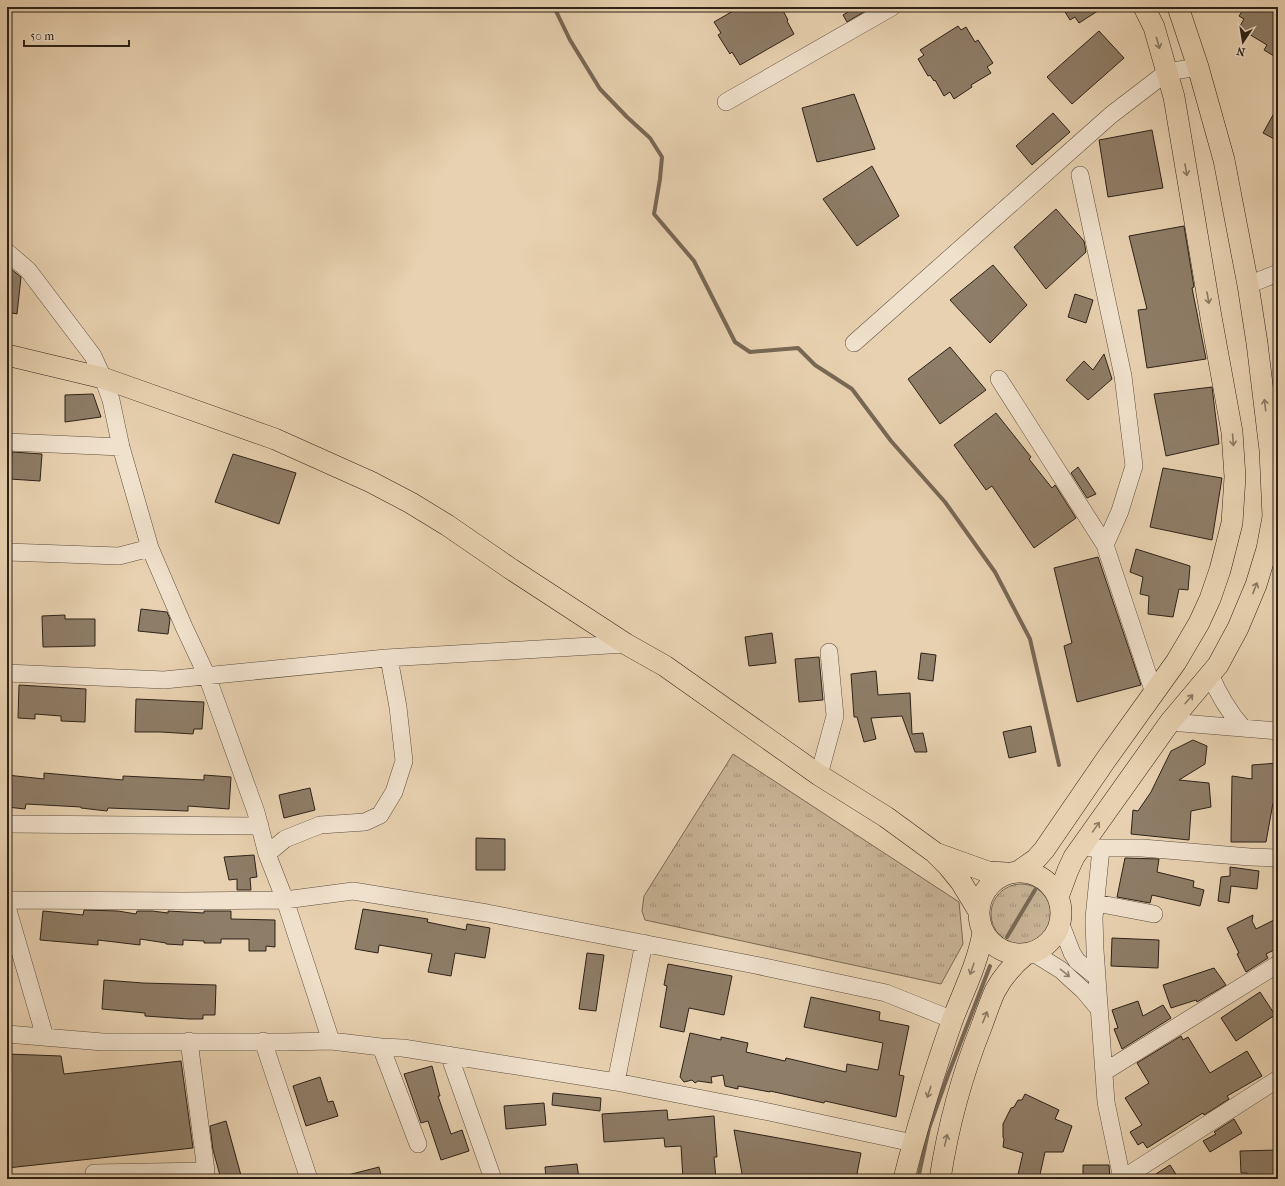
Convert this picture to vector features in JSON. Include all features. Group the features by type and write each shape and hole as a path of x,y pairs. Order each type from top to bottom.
{"main road":[{"path":"1029,953 1017,954 1008,952 999,949 992,943 983,932 979,920 978,910 981,898 987,887 996,879 1013,872 1036,859 1044,850 1176,662 1199,623 1210,599 1220,570 1232,523 1235,477 1232,432 1174,97 1154,27 1144,7"},
{"path":"1058,897 1068,870 1092,848 1170,722 1218,665 1238,628 1256,585 1266,550 1273,517 1270,450 1257,343 1248,285 1224,160 1198,67 1178,7"},
{"path":"7,355 103,378 275,439 371,482 447,525 511,569 626,644 665,666 819,775 886,817 934,852 948,866 961,882 978,910"},
{"path":"934,852 988,872 1032,873 1043,878 1052,886 1058,897 1061,910 1060,922 1056,934 1043,947 1029,953 1013,965 995,991 977,1036 959,1091 945,1144 940,1179"},
{"path":"904,1179 913,1143 953,1020 982,941 983,932"}],"street":[{"path":"726,102 892,7"},
{"path":"854,343 1111,115 1167,72 1198,67"},
{"path":"1080,175 1123,376 1134,466 1120,511 1105,545"},
{"path":"7,252 28,270 93,356 103,378 111,400 121,447 150,548 207,676 260,826 266,854 285,900 331,1040"},
{"path":"1248,285 1278,273"},
{"path":"998,379 1105,545 1154,693"},
{"path":"7,442 121,447"},
{"path":"7,552 119,556 150,548"},
{"path":"7,673 164,680 389,658 626,644"},
{"path":"819,775 835,716 829,652"},
{"path":"266,854 285,839 320,825 365,822 380,815 394,792 404,761 398,707 389,658"},
{"path":"1210,674 1218,694 1229,712 1243,728"},
{"path":"1170,722 1278,731"},
{"path":"7,824 260,826"},
{"path":"1278,858 1142,848 1092,848 1096,903 1095,950 1106,1102 1122,1179 1278,1079"},
{"path":"7,900 285,900 353,890 487,913 755,965 886,993 953,1020"},
{"path":"1096,903 1154,914"},
{"path":"7,907 45,1037"},
{"path":"1060,922 1072,953 1078,961 1097,977"},
{"path":"616,1082 644,944"},
{"path":"1029,953 1061,970 1072,978 1099,1008"},
{"path":"1104,1072 1278,964"},
{"path":"7,1034 103,1042 287,1042 331,1040 381,1047 403,1048 616,1082 769,1112 913,1143"},
{"path":"94,1173 206,1171 189,1041"},
{"path":"263,1041 309,1179"},
{"path":"381,1047 418,1144"},
{"path":"449,1055 493,1179"}],"green space":[{"path":"733,754 959,902 963,944 941,984 645,920 642,911 644,896"},
{"path":"1021,884 1038,889 1046,897 1051,914 1046,931 1038,939 1021,944 1004,939 996,931 991,914 996,897 1004,889"}],"building":[{"path":"740,7 781,7 794,34 740,65 732,52 730,54 718,35 721,33 714,22"},
{"path":"856,7 872,7 847,22 843,15"},
{"path":"1062,7 1104,7 1079,23 1075,17 1070,20"},
{"path":"1245,7 1278,7 1278,52 1277,51 1274,56 1264,50 1267,45 1239,28 1244,19 1239,16"},
{"path":"958,26 961,30 966,27 975,42 978,40 993,63 987,67 991,73 971,85 972,87 954,99 950,92 944,96 935,80 934,81 930,75 928,76 918,59 924,55 920,50"},
{"path":"1099,31 1124,58 1072,104 1047,77"},
{"path":"854,94 875,149 817,162 802,108"},
{"path":"1278,106 1278,141 1263,133"},
{"path":"1053,113 1070,132 1032,165 1016,146"},
{"path":"1152,130 1163,188 1108,197 1099,140"},
{"path":"872,166 899,216 857,246 823,199"},
{"path":"1056,209 1084,241 1086,252 1046,289 1014,247"},
{"path":"1184,226 1194,287 1192,288 1206,359 1147,368 1138,310 1147,309 1129,236"},
{"path":"993,265 1027,305 990,343 950,300"},
{"path":"7,266 21,277 17,314 7,312"},
{"path":"1075,294 1093,300 1086,323 1068,317"},
{"path":"950,347 986,390 940,424 908,379"},
{"path":"1104,354 1112,379 1088,400 1066,380 1084,361 1093,370"},
{"path":"1212,387 1219,444 1166,456 1154,394"},
{"path":"93,394 101,417 65,422 65,395"},
{"path":"996,413 1031,457 1029,459 1052,488 1055,485 1076,518 1034,548 992,486 986,490 954,445"},
{"path":"12,452 42,454 40,481 10,479"},
{"path":"233,454 296,473 279,524 215,502"},
{"path":"1078,467 1096,494 1087,498 1071,473"},
{"path":"1163,468 1222,478 1212,540 1150,527"},
{"path":"1136,549 1190,566 1188,590 1179,589 1173,617 1148,614 1149,596 1140,594 1143,577 1130,572"},
{"path":"1098,557 1141,685 1077,702 1064,646 1072,643 1054,568"},
{"path":"141,609 167,612 170,619 168,634 138,631"},
{"path":"65,615 65,619 95,619 95,646 43,647 42,616"},
{"path":"772,633 776,663 749,666 745,637"},
{"path":"921,653 936,655 933,681 918,679"},
{"path":"819,657 823,700 799,702 795,659"},
{"path":"876,671 878,695 910,693 912,734 923,733 927,752 915,752 902,716 871,718 876,739 864,742 857,717 854,717 851,674"},
{"path":"19,685 86,689 85,722 61,721 61,716 35,714 35,719 18,718"},
{"path":"136,699 204,702 202,729 194,729 193,734 135,732"},
{"path":"1031,726 1036,752 1009,758 1003,732"},
{"path":"1193,740 1207,746 1205,764 1179,780 1209,783 1211,807 1191,811 1189,840 1131,834 1133,810 1138,811 1151,792 1171,751"},
{"path":"1278,763 1278,803 1273,803 1266,842 1231,842 1232,776 1252,779 1252,765"},
{"path":"44,773 123,780 123,776 204,780 204,775 231,777 229,809 188,806 188,811 108,808 107,811 81,807 26,804 25,809 7,807 7,775 44,779"},
{"path":"310,788 315,810 284,818 279,795"},
{"path":"476,838 505,839 505,870 476,870"},
{"path":"254,855 257,877 250,878 251,890 237,890 237,879 229,880 224,857"},
{"path":"1125,858 1159,859 1157,872 1194,881 1193,887 1204,890 1200,906 1152,895 1150,903 1117,897"},
{"path":"1230,867 1259,871 1257,889 1231,886 1229,903 1218,901 1221,877 1230,876"},
{"path":"363,909 428,919 427,922 466,930 467,924 490,928 485,958 455,953 451,976 428,972 432,954 379,945 378,953 355,949"},
{"path":"84,910 118,911 136,914 137,911 204,913 204,911 231,911 231,919 275,920 275,947 266,946 266,951 249,951 249,939 221,939 221,943 204,943 204,941 183,940 183,945 166,944 140,939 140,945 98,940 98,945 40,940 43,911 83,915"},
{"path":"1253,915 1252,921 1256,929 1278,918 1278,948 1266,954 1268,958 1246,972 1227,928"},
{"path":"1112,938 1159,940 1158,968 1111,966"},
{"path":"587,953 604,955 596,1011 579,1009"},
{"path":"668,964 732,976 724,1015 689,1008 684,1032 660,1027 667,986 664,985"},
{"path":"1214,968 1226,985 1197,1002 1196,1000 1171,1008 1163,985"},
{"path":"104,980 143,983 216,985 215,1015 203,1015 203,1019 189,1019 145,1016 145,1013 102,1009"},
{"path":"1260,992 1275,1015 1236,1041 1221,1018"},
{"path":"811,997 880,1012 879,1020 909,1026 899,1075 904,1076 896,1117 825,1101 824,1103 770,1091 738,1086 738,1089 725,1086 723,1075 711,1077 712,1083 698,1081 695,1083 692,1080 684,1082 680,1077 690,1033 721,1040 721,1037 748,1043 746,1052 785,1061 786,1058 846,1072 847,1064 878,1070 883,1043 804,1027"},
{"path":"1138,1001 1143,1016 1163,1005 1171,1018 1122,1049 1114,1029 1118,1028 1112,1010"},
{"path":"1181,1036 1183,1040 1188,1037 1210,1073 1247,1051 1262,1076 1227,1096 1229,1099 1204,1115 1203,1113 1147,1148 1143,1142 1138,1145 1130,1132 1142,1125 1125,1098 1149,1083 1137,1063"},
{"path":"7,1054 61,1056 64,1074 181,1061 193,1148 7,1168"},
{"path":"432,1066 440,1096 438,1096 451,1134 462,1130 469,1151 441,1160 428,1121 421,1123 404,1074"},
{"path":"320,1077 328,1102 333,1101 338,1116 306,1126 293,1086"},
{"path":"553,1093 601,1098 600,1111 552,1105"},
{"path":"1025,1094 1059,1110 1055,1119 1072,1126 1063,1152 1045,1152 1039,1179 1017,1179 1023,1153 1003,1147 1003,1124 1011,1108 1014,1107 1018,1100 1022,1100"},
{"path":"544,1103 546,1125 506,1129 504,1106"},
{"path":"667,1110 668,1120 714,1116 717,1157 714,1157 716,1179 683,1179 681,1146 665,1147 664,1138 604,1142 602,1114"},
{"path":"1234,1119 1242,1133 1210,1152 1203,1141 1216,1134 1214,1132"},
{"path":"226,1121 242,1179 221,1179 213,1150 210,1126"},
{"path":"734,1130 861,1153 856,1179 743,1179"},
{"path":"1278,1150 1278,1179 1247,1179 1247,1173 1241,1173 1240,1151"},
{"path":"577,1164 579,1179 546,1179 545,1167"},
{"path":"1083,1165 1109,1165 1110,1179 1083,1179"},
{"path":"1170,1165 1179,1179 1148,1179"},
{"path":"379,1167 382,1179 348,1179 348,1175"}],"waterway":[{"path":"554,7 570,40 600,89 650,138 662,157 654,214 694,261 735,342 750,352 798,348 815,365 852,389 891,441 945,502 995,572 1030,639 1059,765"},
{"path":"1007,937 1035,890"},
{"path":"918,1179 929,1128 990,966"}]}
